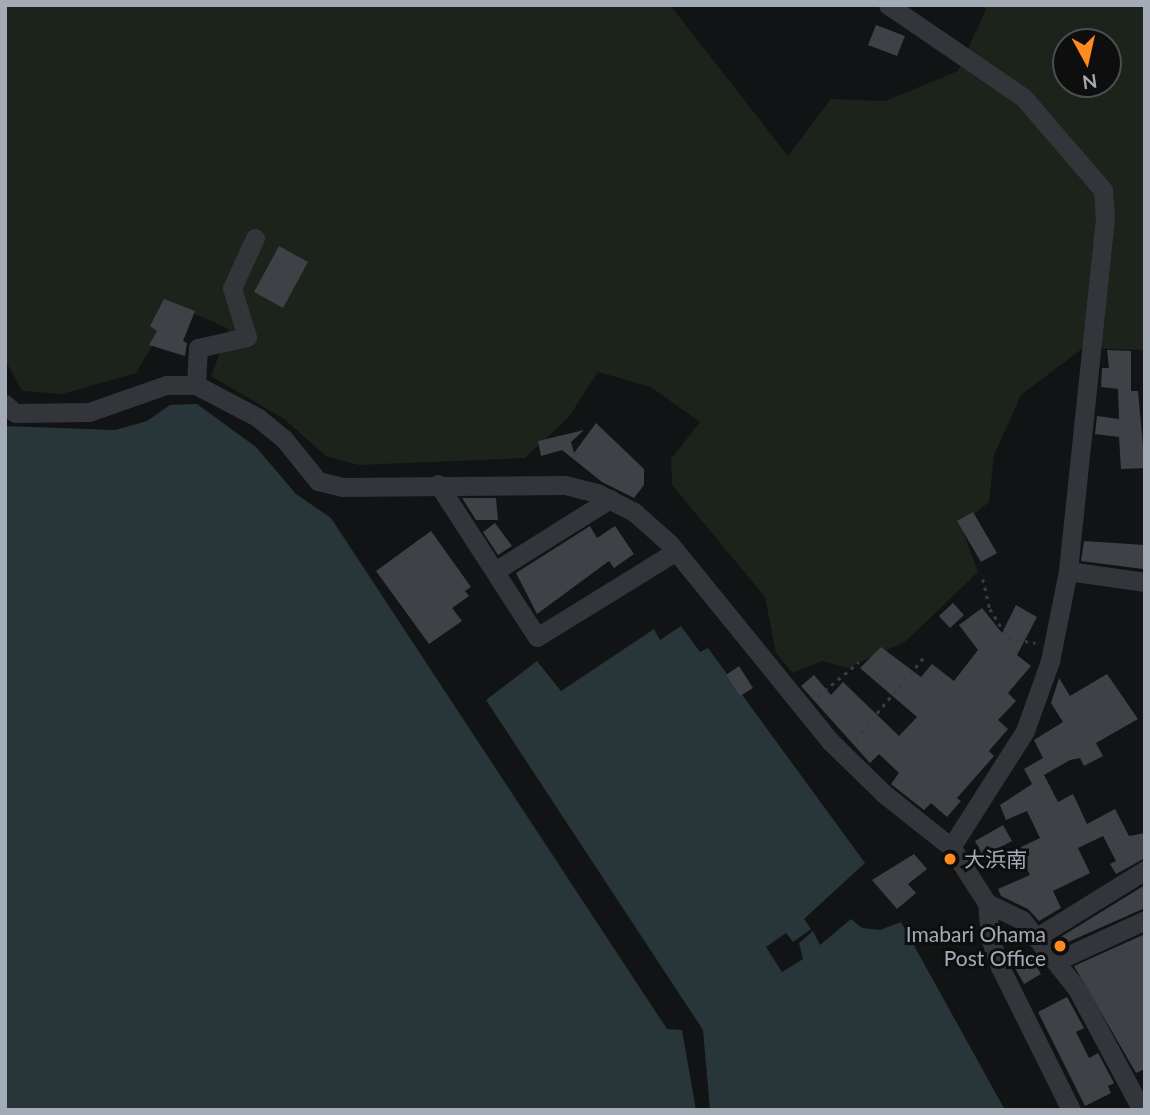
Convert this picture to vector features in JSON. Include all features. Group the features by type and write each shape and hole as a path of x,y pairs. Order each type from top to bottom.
{"street":[{"path":"888,5 1023,97 1086,166 1102,190 1105,218 1068,571 1053,646 1026,731 951,848"},
{"path":"196,385 198,348 247,337 232,288 255,238"},
{"path":"5,404 15,412 89,412 166,385 196,385 257,417 284,439 318,481 342,487 438,484 565,485 610,499 634,512 676,551 803,709 842,753 951,848 987,903 990,938 1000,967 1071,1110"},
{"path":"438,484 537,637 676,551"},
{"path":"495,571 610,499"},
{"path":"1068,571 1145,582"},
{"path":"1037,937 1145,870"},
{"path":"987,903 1022,920 1077,989 1137,1079 1142,1110"},
{"path":"1056,961 1145,920"}],"path":[{"path":"984,579 990,609 1008,638 1053,646"},
{"path":"842,753 925,656"},
{"path":"803,709 859,663"}],"shaded area":[{"path":"5,5 670,5 788,156 831,99 885,101 958,71 986,9 983,5 1145,5 1145,350 1083,348 1021,395 994,455 989,502 961,525 978,572 906,641 848,668 822,661 793,673 776,653 765,597 672,485 671,459 700,422 651,387 598,372 568,418 525,458 359,465 326,456 284,419 211,376 229,329 176,306 136,373 62,394 22,391 5,360"},
{"path":"197,404 256,447 296,494 331,518 667,1029 682,1030 696,1110 5,1110 5,426 115,430 147,421 170,405"},
{"path":"681,626 700,652 708,648 865,863 804,919 811,929 793,942 786,933 766,947 782,972 803,959 799,943 813,931 820,945 851,919 862,928 880,930 901,922 1005,1110 710,1110 703,1030 486,700 537,661 561,691 654,629 660,640"}],"building":[{"path":"876,25 905,36 897,56 868,45"},
{"path":"279,246 308,262 283,308 254,292"},
{"path":"164,299 195,311 183,341 187,343 185,356 149,345 157,331 150,326"},
{"path":"1107,350 1131,351 1131,391 1138,391 1145,468 1121,469 1119,437 1095,434 1097,416 1119,419 1118,389 1101,387 1102,368 1109,368"},
{"path":"596,423 644,469 644,485 634,498 602,482 562,450 541,456 538,441 584,430 571,442 574,453"},
{"path":"462,498 496,498 498,520 476,520"},
{"path":"973,512 997,553 981,562 957,521"},
{"path":"495,523 512,546 498,555 483,532"},
{"path":"590,526 597,538 615,526 634,554 614,568 609,561 537,614 516,573"},
{"path":"431,531 471,587 465,591 469,596 452,608 462,621 429,644 376,571"},
{"path":"1084,541 1145,545 1143,569 1081,561"},
{"path":"953,603 964,615 950,628 939,616"},
{"path":"1016,605 1037,617 1017,655 1031,666 1008,693 1016,701 998,720 1008,729 989,751 994,756 957,798 961,801 947,817 931,803 924,810 891,784 899,773 879,754 870,763 801,686 814,675 831,695 843,682 899,736 917,717 860,668 881,647 921,677 932,664 954,681 978,650 959,625 982,608 1002,633"},
{"path":"739,666 753,688 740,696 726,675"},
{"path":"1107,674 1138,719 1096,743 1103,756 1084,766 1080,758 1070,760 1044,775 1058,802 1073,794 1087,824 1115,809 1129,836 1145,833 1145,858 1116,874 1110,864 1116,861 1103,836 1078,848 1090,873 1053,891 1061,908 1039,921 1028,909 1001,896 998,889 1030,875 1017,849 1040,838 1027,811 1006,820 1000,805 1032,784 1024,769 1043,758 1034,740 1063,722 1051,703 1059,678 1070,696"},
{"path":"1003,825 1012,841 983,856 975,841"},
{"path":"914,854 927,869 908,884 916,893 897,909 872,880"},
{"path":"1145,885 1145,908 1059,946 1054,941"},
{"path":"1145,934 1145,1069 1136,1073 1074,966"},
{"path":"1032,959 1041,974 1024,984 1015,968"},
{"path":"1067,997 1084,1028 1076,1032 1089,1058 1098,1053 1114,1083 1108,1086 1111,1093 1085,1106 1038,1012"}],"place":[{"name":"大浜南","path":"950,859"},
{"name":"Imabari Ohama Post Office","path":"1060,946"}]}
